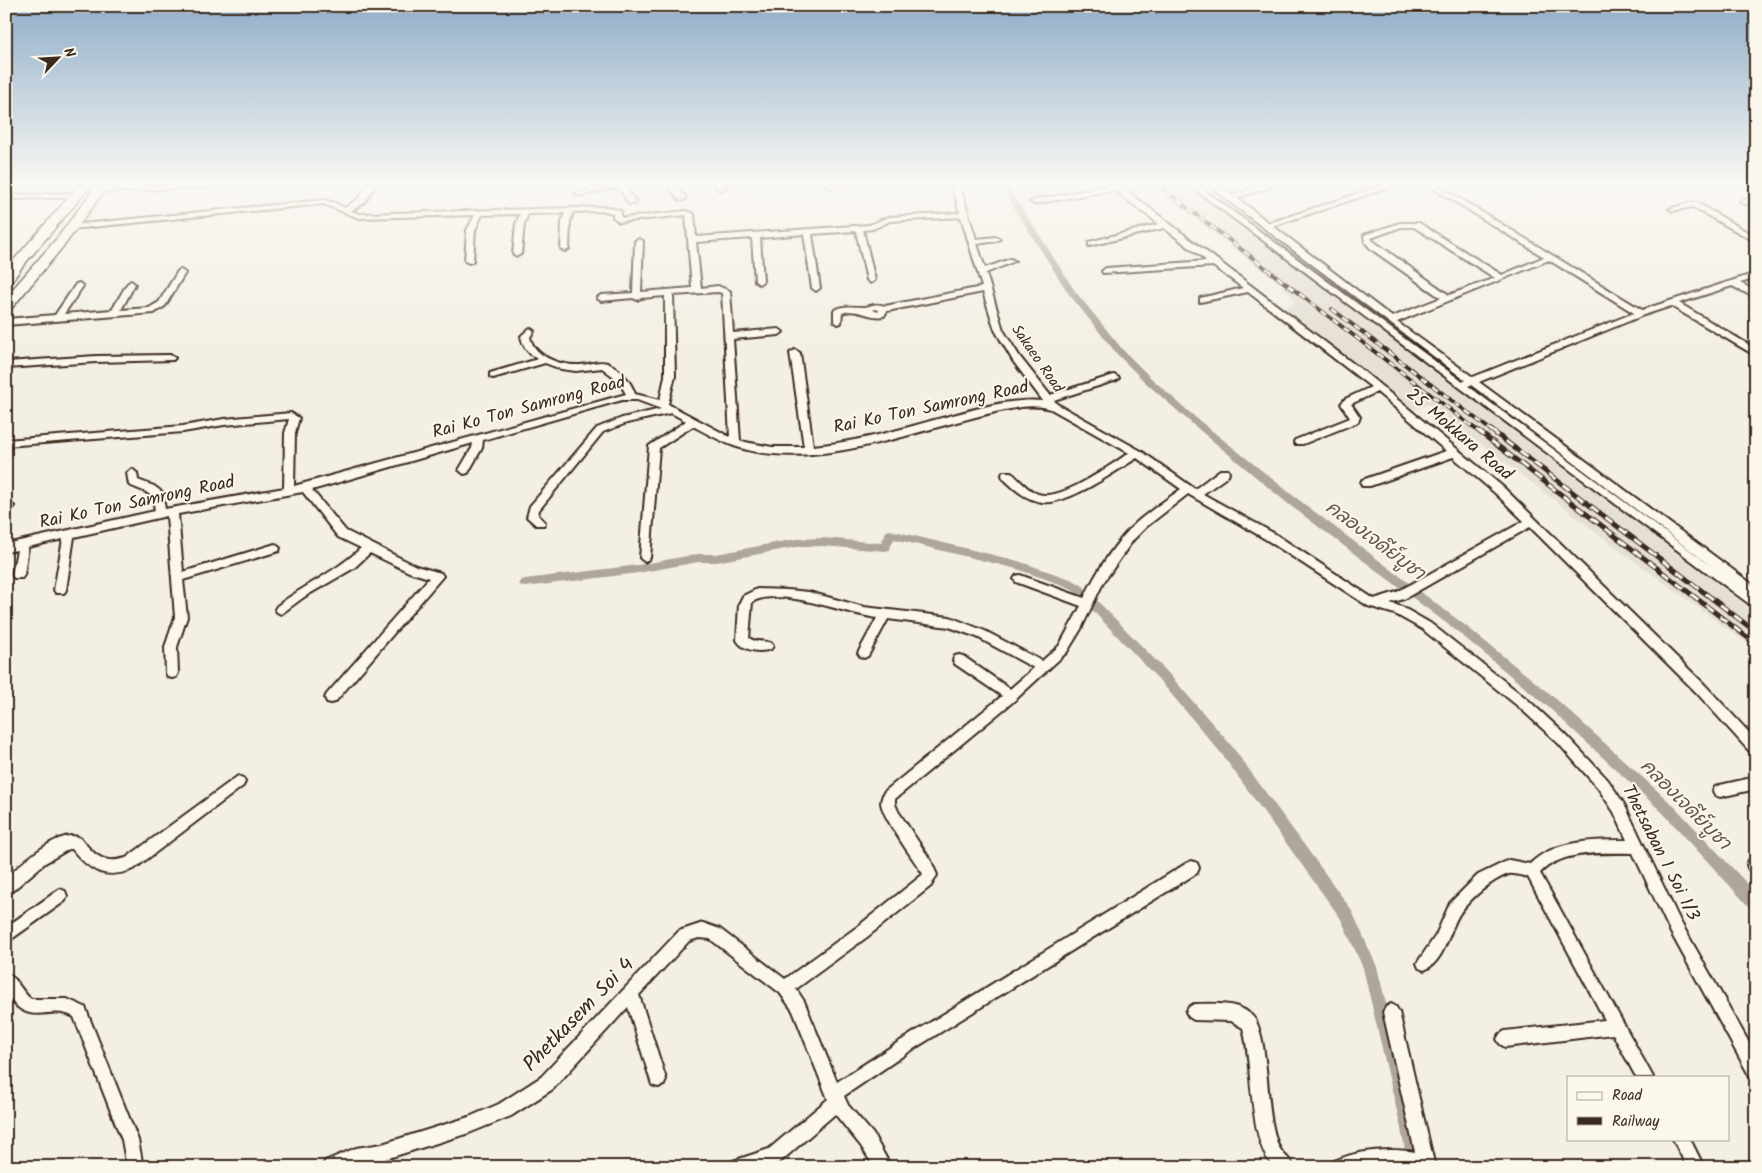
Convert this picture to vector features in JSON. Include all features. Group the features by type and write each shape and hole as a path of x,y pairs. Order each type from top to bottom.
{"main road":[{"path":"9,275 41,238"},
{"path":"6,306 63,238"}],"street":[{"path":"469,261 471,238"},
{"path":"517,254 519,238"},
{"path":"565,238 565,249"},
{"path":"697,291 692,240 728,238"},
{"path":"756,238 760,281"},
{"path":"809,238 816,288"},
{"path":"861,238 871,280"},
{"name":"Sakaeo Road","path":"971,238 1004,340 1051,403"},
{"path":"1092,244 1116,238"},
{"name":"25 Mokkara Road","path":"1181,238 1377,388 1500,490 1700,688 1756,749"},
{"path":"1263,238 1756,605"},
{"path":"1282,238 1756,593"},
{"path":"1368,238 1369,242 1374,246 1448,299"},
{"path":"1436,238 1501,278"},
{"path":"1520,238 1642,313"},
{"path":"972,242 996,239"},
{"path":"637,296 639,241"},
{"path":"1391,321 1501,278 1550,256"},
{"path":"982,272 1011,261"},
{"path":"1106,272 1214,263"},
{"path":"6,322 115,312 152,311 160,308 181,273"},
{"path":"1460,385 1670,302 1756,275"},
{"path":"1734,282 1756,295"},
{"path":"115,312 131,284"},
{"path":"58,317 79,286"},
{"path":"601,298 718,289 726,291 735,443"},
{"path":"838,321 837,312 843,308 868,311 869,308 875,306 883,309 987,289"},
{"path":"1202,300 1249,289"},
{"path":"540,522 532,517 534,509 600,430 625,420 667,408 670,376 669,294"},
{"path":"1670,302 1756,353"},
{"path":"530,331 525,336 525,340 535,353 546,360 575,369 604,365 630,388 631,396"},
{"path":"730,336 779,332"},
{"path":"795,353 809,450"},
{"path":"6,365 96,359 170,358"},
{"path":"493,375 546,360"},
{"path":"1051,403 1114,378"},
{"path":"1299,442 1355,420 1356,417 1346,404 1348,401 1377,388"},
{"name":"Rai Ko Ton Samrong Road","path":"6,548 166,513 305,488 631,396 643,397 735,443 753,448 809,450 875,440 1020,403 1051,403"},
{"name":"Thetsaban 1 Soi 1/3","path":"1051,403 1137,453 1192,491 1271,537 1372,603 1398,610 1426,626 1522,702 1562,739 1603,784 1619,808 1674,926 1756,1071"},
{"path":"6,443 183,429 224,422 291,416 294,418 290,433 289,490"},
{"path":"644,558 654,446 692,422"},
{"path":"464,470 477,448 478,439"},
{"path":"1366,483 1455,452"},
{"path":"1007,475 1025,491 1040,498 1056,498 1137,453"},
{"path":"785,988 869,926 926,881 930,874 893,815 888,804 889,796 948,745 1011,696 1063,649 1077,626 1088,599 1110,562 1142,524 1192,491 1224,473"},
{"path":"132,474 133,482 150,489 158,495 166,513 177,578 181,617 171,647 172,673"},
{"path":"305,488 342,534 413,569 438,576 331,698"},
{"path":"1372,603 1400,596 1532,521"},
{"path":"60,590 69,535"},
{"path":"18,574 23,544"},
{"path":"281,609 300,594 350,565 369,547"},
{"path":"177,578 275,548"},
{"path":"1020,579 1088,599"},
{"path":"767,646 755,647 743,640 745,604 747,599 753,594 809,597 864,612 930,618 964,626 1044,668"},
{"path":"864,653 884,615"},
{"path":"960,660 1011,696"},
{"path":"6,886 55,847 66,842 76,843 93,864 101,868 112,869 129,864 238,782"},
{"path":"1720,791 1756,783"},
{"path":"1532,871 1541,862 1572,850 1636,846"},
{"path":"739,1167 774,1156 836,1097 902,1048 1192,868"},
{"path":"1424,963 1441,940 1455,908 1483,880 1509,868 1532,871"},
{"path":"1532,871 1538,886 1643,1076"},
{"path":"6,936 60,896"},
{"name":"Phetkasem Soi 4","path":"331,1167 356,1156 382,1152 470,1125 505,1110 546,1083 684,936 697,930 706,929 785,988 799,1006 842,1111 868,1140 883,1167"},
{"path":"6,980 15,995 30,1006 72,1006 80,1012 130,1140 135,1167"},
{"path":"631,993 658,1079"},
{"path":"1194,1012 1232,1014 1239,1016 1249,1023 1258,1062 1261,1100 1268,1142 1276,1160 1286,1167"},
{"path":"1340,1167 1382,1156 1421,1163 1390,1012"},
{"path":"1505,1039 1616,1026"},
{"path":"1681,1140 1696,1167"}],"shaded area":[{"path":"1219,238 1256,238 1698,568 1756,613 1756,650 1618,549 1429,404 1412,411 1284,309 1295,301 1283,286"}],"waterway":[{"name":"คลองเจดีย์บูชา","path":"1037,238 1072,292 1120,352 1148,380 1193,420 1291,500 1462,629 1551,702 1668,809 1756,904"},
{"path":"525,583 638,569 698,558 716,558 796,543 823,542 885,547 890,534 1018,565 1069,583 1079,589 1165,678 1226,749 1346,914 1370,967 1408,1124 1416,1166"}],"railway":[{"path":"1226,238 1478,431"},
{"path":"1332,309 1492,431"},
{"path":"1477,430 1756,644"},
{"path":"1491,430 1756,632"}]}
